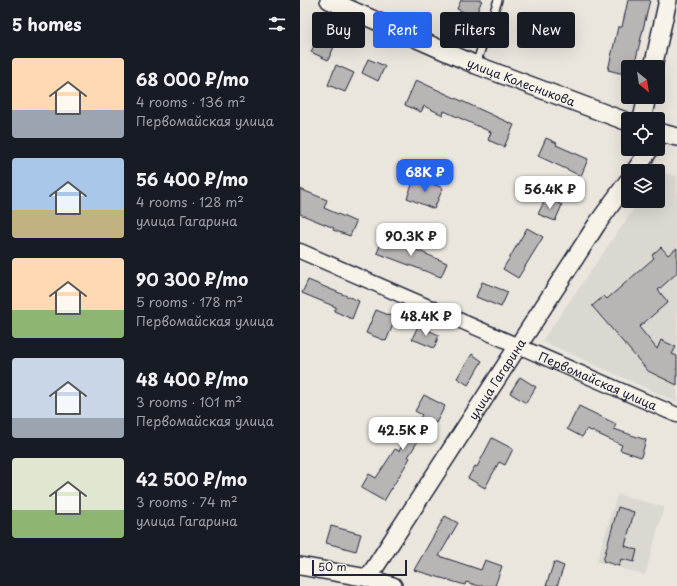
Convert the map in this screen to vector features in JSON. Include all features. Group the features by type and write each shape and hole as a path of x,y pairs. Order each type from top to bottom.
{"street":[{"name":"улица Колесникова","path":"329,0 476,65 621,119"},
{"path":"655,60 668,0"},
{"path":"665,135 677,137"},
{"name":"улица Гагарина","path":"368,578 597,224 621,191"},
{"name":"Первомайская улица","path":"300,251 677,414"},
{"path":"300,566 368,578 393,586"}],"lane":[{"path":"476,65 498,0"}],"shaded area":[{"path":"665,173 677,176 677,402 542,341 634,208 665,208"},
{"path":"617,494 664,507 645,575 597,562"}],"building":[{"path":"461,0 482,0 477,12 464,12 457,9"},
{"path":"628,0 650,0 636,60 621,60 621,73 608,70 618,27 622,27"},
{"path":"313,48 334,48 328,60 311,52"},
{"path":"368,59 385,66 378,81 362,73"},
{"path":"336,65 354,73 345,92 328,85"},
{"path":"416,80 514,125 504,147 488,140 491,132 444,111 443,115 424,106 421,112 405,105"},
{"path":"546,138 557,143 556,145 588,159 581,176 538,156"},
{"path":"415,177 443,188 434,209 407,198"},
{"path":"300,189 327,200 324,208 356,222 350,236 333,230 334,228 300,214"},
{"path":"546,198 562,205 555,221 538,214"},
{"path":"527,228 543,237 518,278 503,269"},
{"path":"384,236 447,263 441,277 377,253"},
{"path":"661,247 668,255 677,248 677,273 658,290 668,302 639,327 657,349 661,340 676,347 672,354 677,356 677,385 648,371 592,306 604,296 607,299 654,258 652,255"},
{"path":"308,280 359,301 352,319 334,311 336,307 302,293"},
{"path":"482,282 508,292 501,307 476,297"},
{"path":"376,310 396,318 386,341 366,333"},
{"path":"418,326 439,335 434,348 412,339"},
{"path":"472,354 482,361 468,385 457,378"},
{"path":"520,377 536,387 526,403 510,393"},
{"path":"424,395 445,406 436,423 431,420 408,457 410,458 384,501 361,488 369,474 376,478 395,449 399,451 422,415 415,411"},
{"path":"579,406 616,424 614,429 646,440 641,457 620,450 622,445 587,429 582,437 567,429"},
{"path":"492,438 513,449 505,465 499,462 485,488 468,478 475,466 477,467"},
{"path":"618,507 634,512 625,546 637,550 634,562 621,559 619,566 603,561"},
{"path":"445,516 458,523 439,556 481,570 485,560 502,566 495,586 479,586 466,582 465,585 414,570"},
{"path":"331,526 361,534 356,551 326,543"},
{"path":"554,562 564,566 557,586 546,586"}]}
